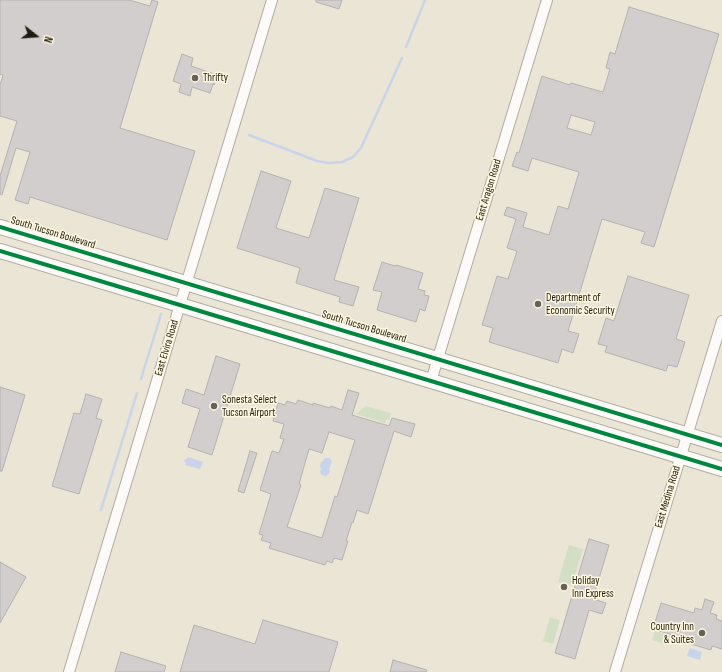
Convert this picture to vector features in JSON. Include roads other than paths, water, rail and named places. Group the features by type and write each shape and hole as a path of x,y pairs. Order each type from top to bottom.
{"main road":[{"name":"South Tucson Boulevard","path":"0,227 722,445"},
{"path":"0,251 722,469"}],"street":[{"name":"East Elvira Road","path":"69,672 272,0"},
{"name":"East Aragon Road","path":"431,381 547,0"},
{"name":"East Medina Road","path":"615,672 722,321"}],"water":[{"path":"188,457 203,462 200,469 185,465 185,459"},
{"path":"327,458 330,458 332,461 329,474 326,476 322,475 320,472 320,466 321,462"},
{"path":"690,648 702,652 700,660 687,656"}],"waterway":[{"path":"406,47 425,0"},
{"path":"249,135 317,161 329,163 342,162 353,157 361,148 402,58"},
{"path":"141,379 161,314"},
{"path":"101,510 137,393"}],"place":[{"name":"Thrifty","path":"195,78"},
{"name":"Department of Economic Security","path":"538,304"},
{"name":"Sonesta Select Tucson Airport","path":"214,406"},
{"name":"Holiday Inn Express","path":"564,587"},
{"name":"Country Inn & Suites","path":"702,633"}]}
